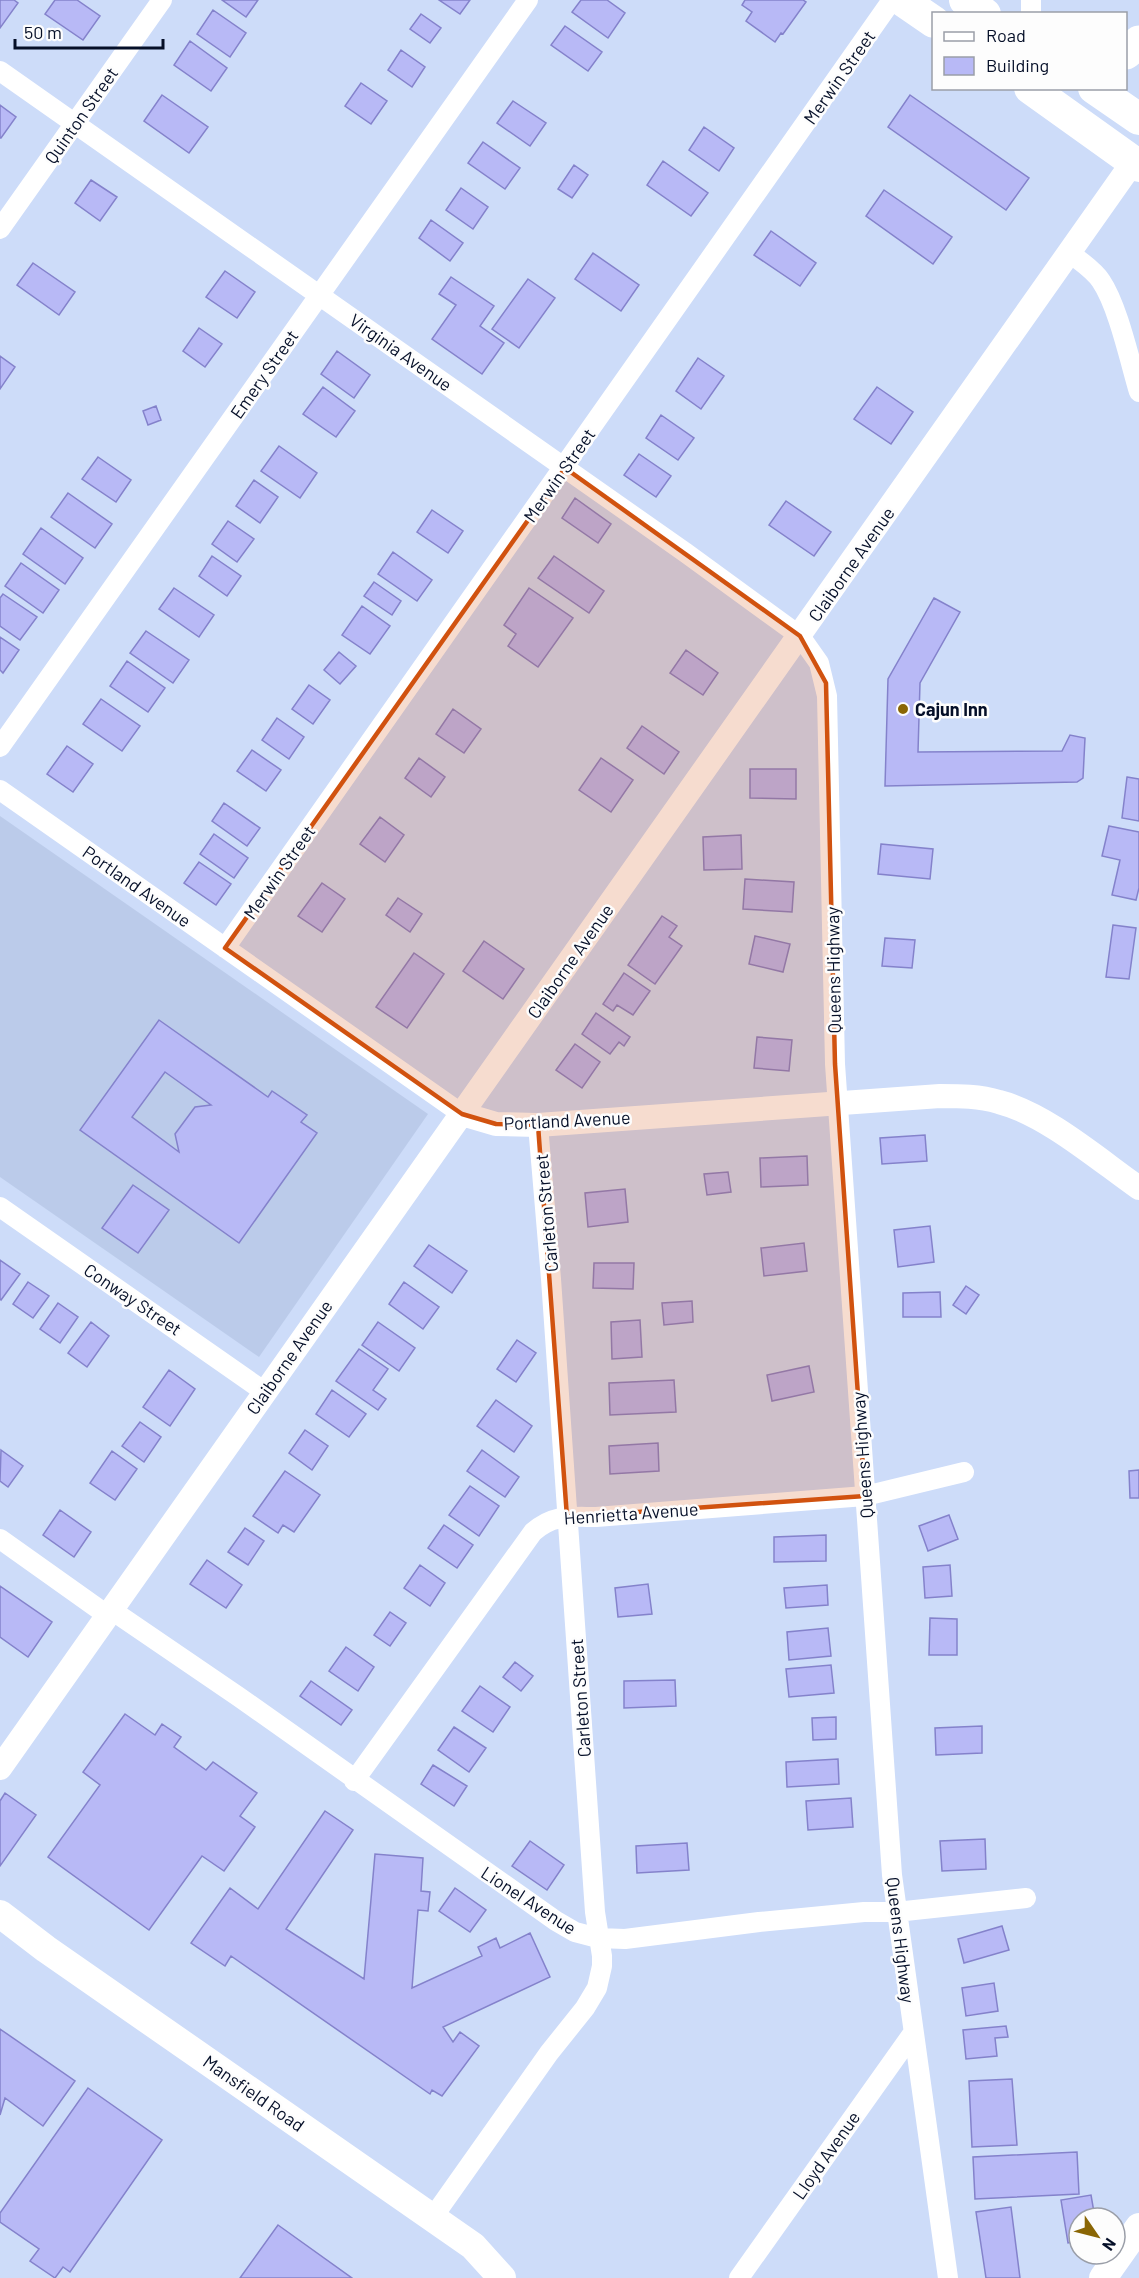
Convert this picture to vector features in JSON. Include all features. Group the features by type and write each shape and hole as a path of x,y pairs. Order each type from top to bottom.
{"highway":[{"path":"1127,51 1139,42"}],"main road":[{"path":"902,0 932,21"},
{"path":"965,0 982,12"},
{"path":"1033,90 1137,160"},
{"path":"1097,90 1139,119"},
{"name":"Mansfield Road","path":"0,1914 46,1949 473,2246 502,2278"},
{"path":"1103,2278 1139,2227"}],"street":[{"name":"Quinton Street","path":"0,229 162,0"},
{"name":"Emery Street","path":"0,747 528,0"},
{"name":"Merwin Street","path":"225,948 892,0"},
{"name":"Virginia Avenue","path":"0,71 800,636"},
{"name":"Claiborne Avenue","path":"0,1768 108,1612 1137,160"},
{"path":"1070,253 1102,282 1111,301 1139,392"},
{"name":"Queens Highway","path":"800,636 819,663 827,696 834,1052 896,1912 948,2278"},
{"name":"Portland Avenue","path":"0,790 462,1114 496,1124 538,1125 940,1096 970,1096 1000,1102 1028,1112 1137,1182"},
{"name":"Carleton Street","path":"433,2217 549,2053 585,2008 597,1988 602,1966 595,1912 538,1125"},
{"name":"Conway Street","path":"0,1207 265,1392"},
{"name":"Henrietta Avenue","path":"354,1780 533,1532 544,1522 567,1517 865,1496 964,1472"},
{"name":"Lionel Avenue","path":"0,1539 239,1697 354,1780 575,1932 598,1938 625,1939 759,1922 864,1912 896,1912 1026,1898"},
{"name":"Lloyd Avenue","path":"739,2278 913,2033"}],"highlighted area":[{"path":"565,468 800,636 826,683 835,1064 865,1496 567,1517 538,1125 496,1124 462,1114 225,948"}],"shaded area":[{"path":"0,816 428,1114 259,1357 0,1177"}],"building":[{"path":"0,0 14,0 18,3 0,28"},
{"path":"55,0 77,0 100,16 83,40 45,14"},
{"path":"222,0 258,0 246,17"},
{"path":"439,0 470,0 460,14"},
{"path":"581,0 607,0 625,13 608,38 572,12"},
{"path":"745,0 803,0 806,2 775,42 746,21 752,12 742,5"},
{"path":"213,10 246,33 230,57 197,34"},
{"path":"421,14 441,28 430,43 410,29"},
{"path":"565,26 602,52 588,71 551,45"},
{"path":"190,41 227,68 211,91 174,65"},
{"path":"401,50 425,67 412,87 388,70"},
{"path":"361,83 387,101 371,124 345,106"},
{"path":"162,95 208,127 189,153 144,121"},
{"path":"910,95 1029,178 1006,210 888,127"},
{"path":"513,101 546,123 530,146 497,123"},
{"path":"0,105 16,117 1,138 0,138"},
{"path":"704,127 734,148 719,171 689,150"},
{"path":"483,142 520,168 505,189 468,163"},
{"path":"663,161 708,193 691,216 647,185"},
{"path":"574,165 588,175 572,198 558,189"},
{"path":"91,180 117,197 100,221 75,203"},
{"path":"461,188 488,207 473,229 446,210"},
{"path":"884,190 952,237 933,264 866,216"},
{"path":"431,220 463,243 450,261 419,238"},
{"path":"771,231 816,263 800,286 754,255"},
{"path":"593,253 639,285 621,311 575,279"},
{"path":"33,263 75,292 59,315 17,285"},
{"path":"225,271 255,292 237,318 206,297"},
{"path":"451,277 494,306 480,326 504,343 482,374 432,339 456,305 439,294"},
{"path":"528,279 555,298 519,348 492,329"},
{"path":"199,328 222,344 205,367 183,351"},
{"path":"337,351 370,375 354,398 321,374"},
{"path":"0,356 15,367 0,389"},
{"path":"698,358 724,376 701,409 676,391"},
{"path":"323,387 355,411 336,437 303,414"},
{"path":"877,387 913,412 891,444 854,419"},
{"path":"156,406 161,420 148,425 143,411"},
{"path":"661,415 694,438 678,460 646,438"},
{"path":"279,446 317,473 300,498 261,471"},
{"path":"639,454 671,476 656,497 624,475"},
{"path":"98,457 131,480 116,502 82,479"},
{"path":"254,480 278,497 260,523 236,506"},
{"path":"68,493 112,524 95,548 51,517"},
{"path":"575,498 611,524 598,543 562,518"},
{"path":"786,501 831,532 814,556 769,525"},
{"path":"432,510 463,531 448,553 417,532"},
{"path":"228,521 254,539 237,562 212,544"},
{"path":"41,528 83,558 65,584 23,554"},
{"path":"393,552 432,580 417,601 378,574"},
{"path":"212,556 241,576 227,596 199,576"},
{"path":"554,556 604,591 589,613 538,578"},
{"path":"21,563 59,590 43,613 5,586"},
{"path":"374,582 401,601 392,615 364,596"},
{"path":"174,588 214,615 199,637 159,609"},
{"path":"529,588 573,618 538,667 508,646 516,634 504,625"},
{"path":"3,594 37,617 20,640 0,626 0,598"},
{"name":"Cajun Inn","path":"934,598 960,612 920,683 918,752 1062,751 1070,735 1085,738 1083,778 1077,782 885,786 888,679"},
{"path":"362,606 390,626 370,654 342,635"},
{"path":"146,631 189,660 173,683 130,653"},
{"path":"0,637 19,650 3,673 0,670"},
{"path":"686,650 718,673 703,695 670,673"},
{"path":"339,652 356,666 340,684 324,670"},
{"path":"127,661 165,688 148,712 110,686"},
{"path":"309,685 330,700 313,724 292,709"},
{"path":"101,699 140,726 122,751 83,724"},
{"path":"453,709 481,729 464,753 436,734"},
{"path":"277,718 304,737 289,759 262,740"},
{"path":"642,726 679,752 664,774 627,748"},
{"path":"67,746 93,764 73,792 47,774"},
{"path":"252,750 281,770 266,791 237,771"},
{"path":"419,758 445,777 431,797 405,778"},
{"path":"601,758 633,780 611,812 579,790"},
{"path":"750,769 796,769 796,799 750,798"},
{"path":"1127,777 1139,779 1139,821 1122,818"},
{"path":"224,803 260,828 247,846 212,821"},
{"path":"380,817 404,835 385,862 360,844"},
{"path":"1109,826 1139,832 1139,888 1136,900 1112,895 1120,860 1102,856"},
{"path":"214,834 248,858 234,878 200,854"},
{"path":"741,835 742,869 704,870 703,837"},
{"path":"881,844 933,849 930,879 878,874"},
{"path":"199,862 231,884 216,905 184,883"},
{"path":"745,879 794,882 792,912 743,909"},
{"path":"322,883 345,899 322,932 298,916"},
{"path":"398,898 422,914 410,932 386,915"},
{"path":"662,916 677,926 669,937 682,946 655,984 628,965"},
{"path":"1113,925 1136,928 1129,979 1106,977"},
{"path":"755,936 790,944 783,972 749,964"},
{"path":"885,938 915,940 912,968 882,966"},
{"path":"484,941 524,969 503,999 463,971"},
{"path":"414,953 444,974 407,1028 376,1007"},
{"path":"624,973 650,991 633,1015 617,1005 613,1011 603,1004"},
{"path":"596,1013 630,1037 624,1046 619,1042 610,1054 582,1034"},
{"path":"159,1020 268,1097 272,1091 307,1115 301,1122 317,1133 239,1243 80,1130","holes":["165,1072 211,1105 195,1107 175,1134 179,1152 132,1117"]},
{"path":"757,1037 792,1040 789,1071 754,1068"},
{"path":"575,1044 600,1062 582,1088 556,1070"},
{"path":"925,1135 927,1161 882,1164 880,1138"},
{"path":"807,1156 808,1185 761,1187 760,1158"},
{"path":"728,1172 731,1192 707,1195 704,1174"},
{"path":"133,1185 169,1210 138,1253 102,1228"},
{"path":"625,1189 628,1222 588,1227 585,1193"},
{"path":"930,1226 934,1262 898,1267 894,1230"},
{"path":"804,1243 807,1271 764,1276 761,1248"},
{"path":"429,1245 467,1271 452,1293 414,1266"},
{"path":"0,1260 20,1274 1,1300 0,1299"},
{"path":"594,1263 634,1263 633,1289 593,1288"},
{"path":"28,1282 49,1296 33,1318 13,1304"},
{"path":"404,1282 439,1307 423,1329 389,1304"},
{"path":"966,1286 979,1295 966,1314 953,1305"},
{"path":"940,1292 941,1317 903,1317 903,1293"},
{"path":"692,1301 693,1322 664,1325 662,1303"},
{"path":"58,1303 78,1317 60,1343 40,1329"},
{"path":"640,1320 642,1357 612,1359 611,1322"},
{"path":"91,1322 109,1336 87,1367 68,1353"},
{"path":"378,1322 415,1348 399,1371 362,1345"},
{"path":"517,1340 536,1353 516,1382 497,1369"},
{"path":"359,1349 388,1369 373,1390 386,1399 378,1410 336,1381"},
{"path":"809,1366 814,1392 772,1401 767,1375"},
{"path":"169,1370 195,1389 170,1426 143,1407"},
{"path":"674,1380 676,1412 610,1415 609,1383"},
{"path":"332,1390 366,1414 349,1437 316,1414"},
{"path":"496,1400 532,1426 514,1452 477,1426"},
{"path":"140,1422 161,1437 144,1462 122,1446"},
{"path":"305,1430 328,1446 312,1470 289,1453"},
{"path":"658,1443 659,1471 610,1474 609,1446"},
{"path":"1,1450 23,1466 8,1487 0,1481"},
{"path":"482,1450 519,1477 505,1497 467,1471"},
{"path":"112,1451 137,1469 115,1500 90,1483"},
{"path":"1139,1470 1139,1498 1130,1498 1129,1471"},
{"path":"285,1471 320,1495 294,1532 283,1525 278,1533 253,1516"},
{"path":"470,1486 499,1506 479,1536 449,1515"},
{"path":"60,1510 91,1532 74,1557 43,1535"},
{"path":"949,1515 958,1539 928,1551 919,1526"},
{"path":"444,1525 473,1545 457,1568 428,1548"},
{"path":"245,1528 264,1541 248,1565 228,1552"},
{"path":"826,1535 826,1561 774,1562 774,1537"},
{"path":"207,1560 242,1585 226,1608 190,1584"},
{"path":"420,1565 445,1583 430,1606 404,1588"},
{"path":"950,1565 952,1596 925,1598 923,1567"},
{"path":"648,1584 652,1614 618,1617 615,1588"},
{"path":"827,1585 828,1605 786,1608 784,1588"},
{"path":"0,1586 52,1622 28,1657 0,1637"},
{"path":"390,1612 406,1623 390,1646 374,1635"},
{"path":"930,1618 957,1619 957,1655 929,1655"},
{"path":"828,1628 831,1656 789,1660 787,1632"},
{"path":"346,1647 374,1667 358,1691 329,1671"},
{"path":"515,1662 533,1676 521,1691 503,1677"},
{"path":"831,1665 834,1693 789,1697 786,1669"},
{"path":"675,1680 676,1706 624,1708 624,1681"},
{"path":"311,1681 352,1710 341,1725 300,1696"},
{"path":"480,1686 510,1707 493,1732 462,1711"},
{"path":"125,1714 155,1735 162,1724 181,1737 174,1747 206,1770 213,1762 257,1793 240,1816 255,1827 224,1871 202,1856 149,1930 48,1857 100,1785 83,1772"},
{"path":"836,1717 836,1739 813,1740 812,1718"},
{"path":"982,1726 982,1753 936,1755 935,1728"},
{"path":"454,1727 486,1748 469,1772 438,1750"},
{"path":"838,1759 839,1784 787,1787 786,1762"},
{"path":"433,1765 467,1786 454,1806 421,1784"},
{"path":"5,1793 36,1815 0,1866 0,1801"},
{"path":"851,1798 853,1827 808,1830 806,1801"},
{"path":"325,1811 353,1830 286,1929 364,1979 375,1854 423,1858 421,1891 430,1892 428,1911 418,1910 412,1988 482,1956 478,1947 496,1938 500,1948 530,1933 550,1977 443,2027 453,2042 460,2032 479,2046 442,2096 432,2090 430,2094 231,1956 225,1966 191,1943 230,1888 258,1909"},
{"path":"985,1839 986,1869 942,1871 940,1841"},
{"path":"530,1841 564,1865 547,1890 512,1866"},
{"path":"687,1843 689,1870 637,1873 636,1846"},
{"path":"455,1888 486,1910 470,1932 439,1911"},
{"path":"1002,1926 1009,1950 964,1963 958,1939"},
{"path":"994,1983 998,2011 966,2016 962,1988"},
{"path":"1006,2026 1008,2037 995,2038 997,2056 966,2059 963,2030"},
{"path":"0,2029 75,2081 43,2126 5,2098 0,2115"},
{"path":"1012,2079 1017,2145 972,2147 969,2081"},
{"path":"88,2088 162,2140 70,2272 63,2267 55,2278 30,2261 39,2249 0,2222 0,2213"},
{"path":"1077,2152 1079,2194 975,2199 973,2157"},
{"path":"1091,2195 1093,2206 1067,2206 1067,2237 1061,2200"},
{"path":"1011,2207 1020,2278 986,2278 976,2212"},
{"path":"278,2225 352,2278 240,2278"}],"place":[{"name":"Cajun Inn","path":"903,709"}]}
